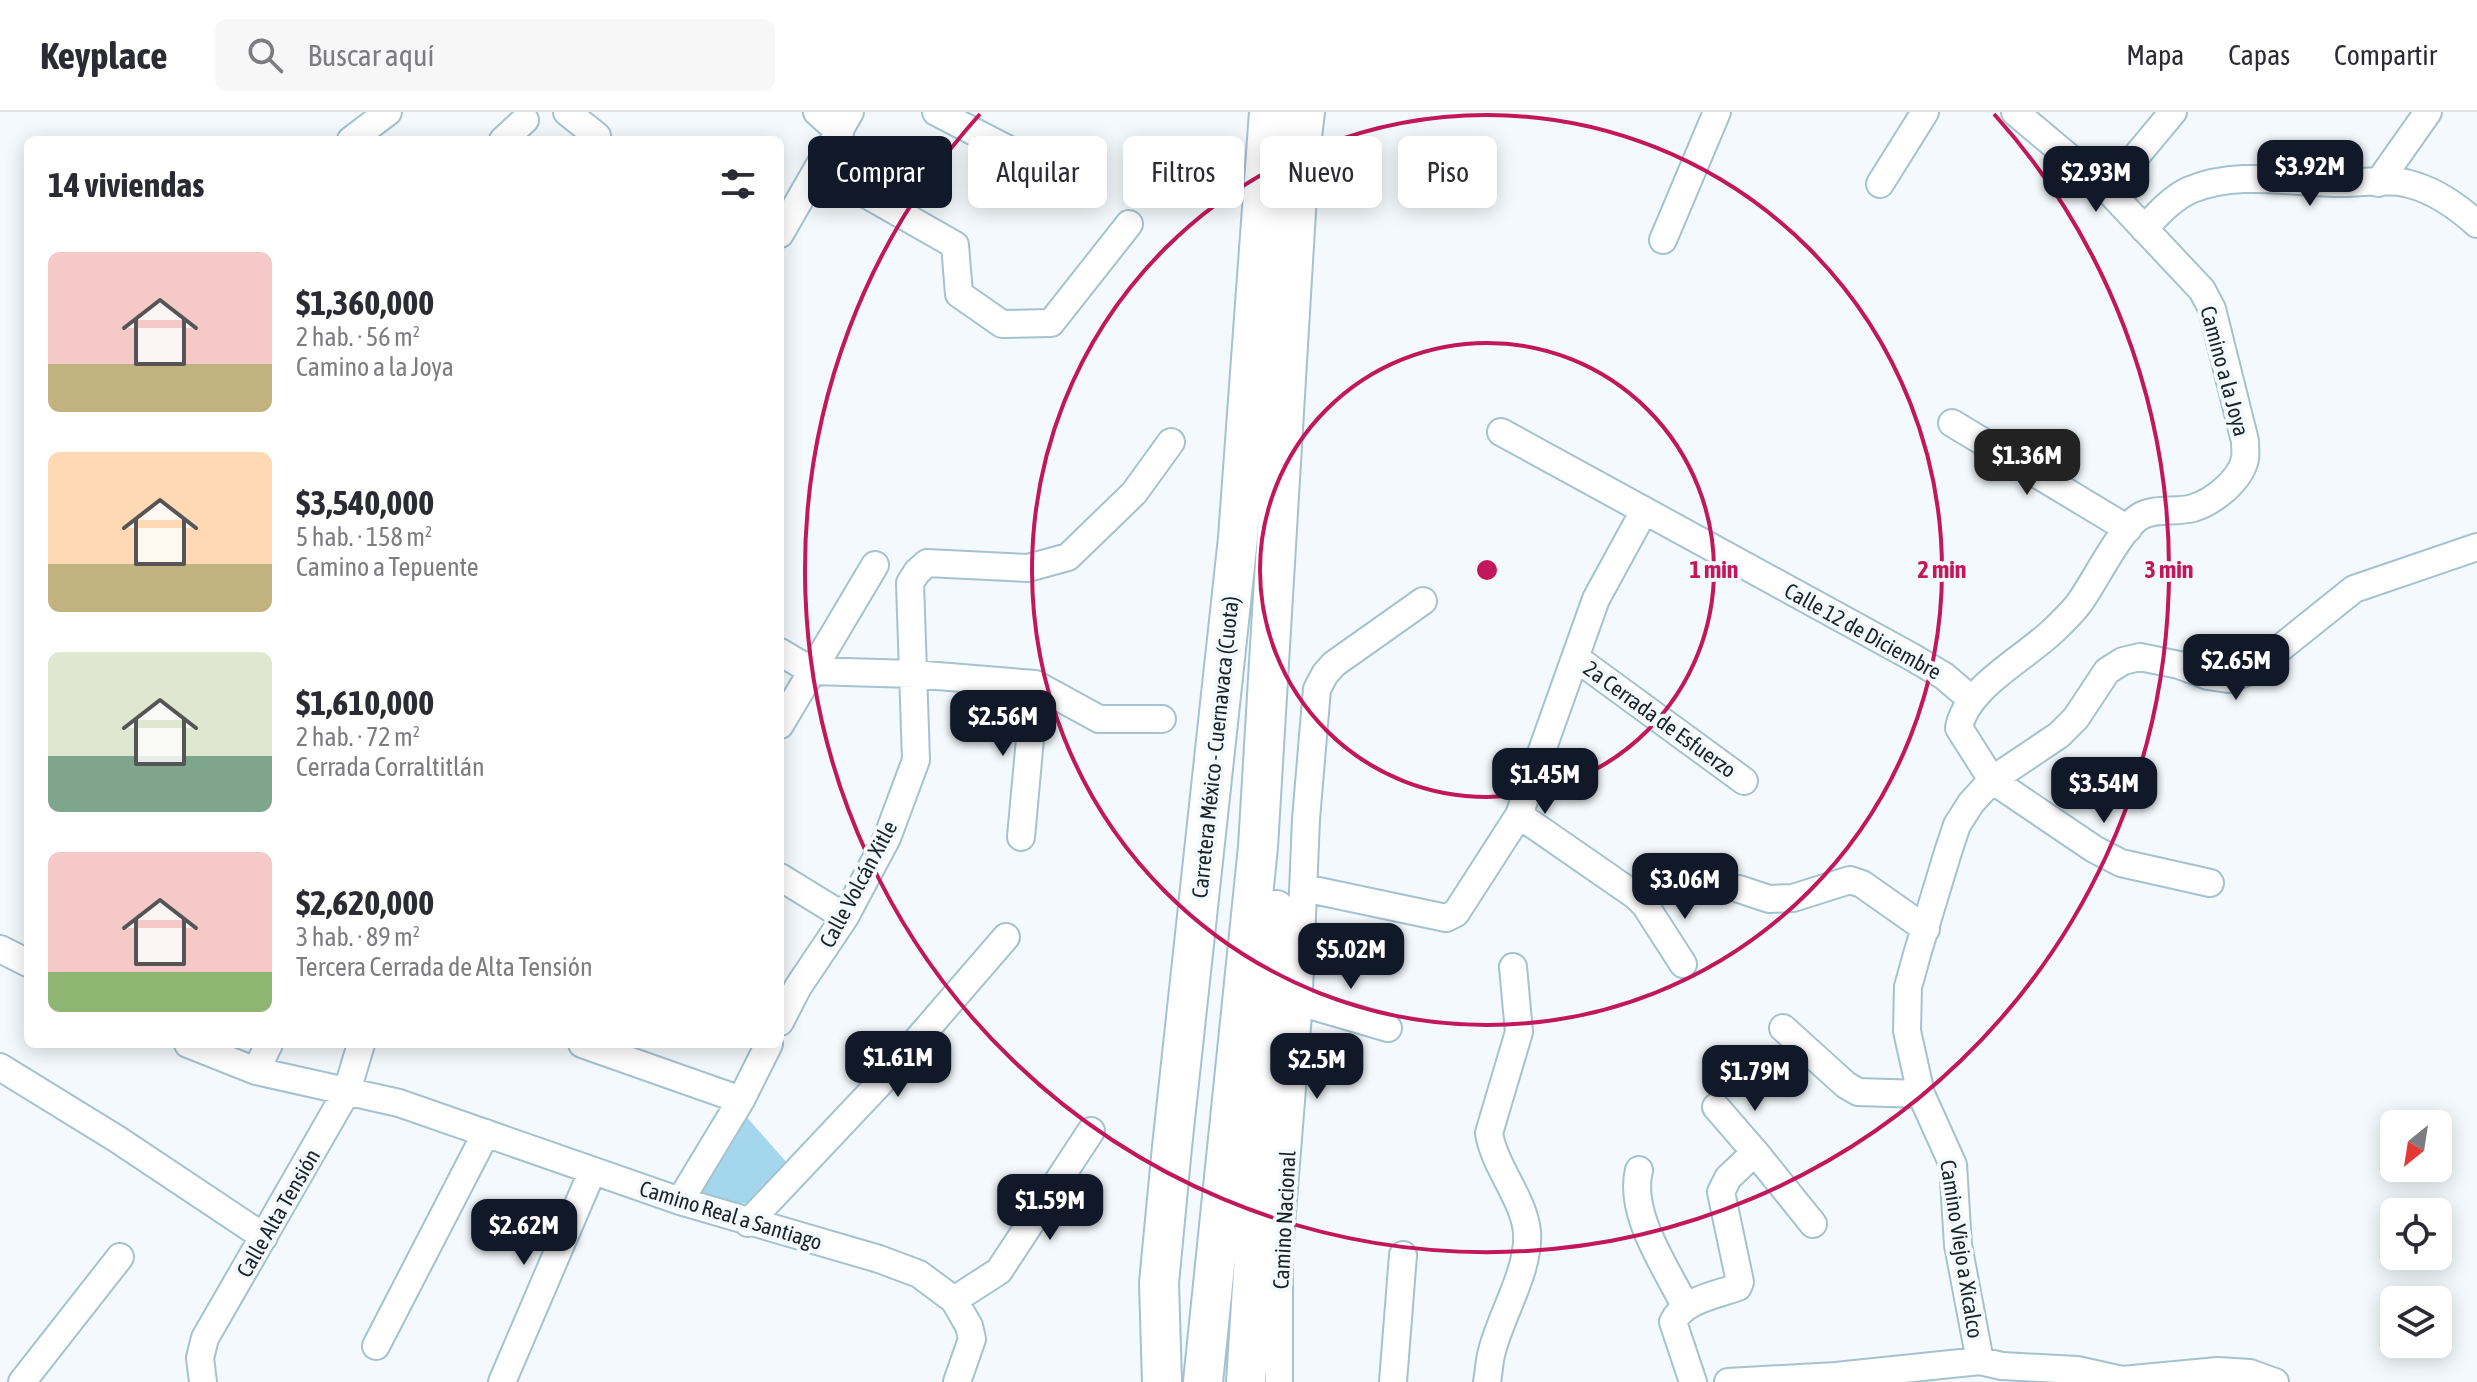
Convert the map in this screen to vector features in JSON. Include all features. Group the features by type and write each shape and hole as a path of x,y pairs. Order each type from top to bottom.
{"highway":[{"name":"Carretera México - Cuernavaca (Cuota)","path":"1162,1382 1159,1283 1238,538 1269,112"},
{"path":"1203,1382 1258,847 1299,161 1305,112"},
{"path":"1246,1382 1325,154 1325,112"},
{"path":"1194,1382 1250,860 1257,657 1253,596 1238,538"},
{"path":"1172,1147 1224,1102"},
{"path":"1136,1382 1143,1323 1159,1283"}],"street":[{"path":"356,136 388,112"},
{"path":"567,112 597,136"},
{"path":"817,112 845,122"},
{"path":"936,112 982,136"},
{"path":"1663,240 1717,112"},
{"path":"1880,184 1925,112"},
{"path":"2015,112 2108,190 2144,229 2163,209 2190,190 2254,178 2311,183 2404,182 2426,189 2477,224"},
{"path":"2108,190 2173,112"},
{"path":"2378,183 2428,112"},
{"path":"507,136 525,115"},
{"path":"784,227 808,188"},
{"path":"890,208 955,245 959,294 1002,324 1051,323 1129,224"},
{"name":"Camino a la Joya","path":"1971,699 2045,639 2078,606 2128,529 2140,517 2158,511 2192,508 2211,500 2223,492 2245,460 2245,441 2212,309 2202,290 2144,229"},
{"path":"1952,423 2128,529"},
{"name":"Calle 12 de Diciembre","path":"1501,432 1912,657 1944,676 1971,699"},
{"name":"Calle Volcán Xitle","path":"784,1005 789,984 845,917 887,838 916,760 910,583 917,572 927,563 1028,568 1068,557 1134,493 1171,442"},
{"path":"1304,888 1446,918 1456,913 1519,815 1596,599 1644,511"},
{"name":"Camino Viejo a Xicalco","path":"1980,1361 1958,1245 1953,1165 1921,1094 1907,1031 1908,987 1957,825 1971,803 1992,780 2059,735 2076,718 2107,671 2123,661 2140,657 2228,679 2253,670 2354,589 2477,547"},
{"path":"784,718 875,565"},
{"name":"Camino Nacional","path":"1279,1382 1279,1250 1299,1002 1306,819 1317,689 1334,664 1423,601"},
{"path":"784,654 812,671 913,674 1035,684 1099,719 1162,719"},
{"name":"2a Cerrada de Esfuerzo","path":"1576,658 1744,781"},
{"path":"1021,837 1035,684"},
{"path":"1971,699 1962,714 1959,728 1992,780 2058,826 2121,863 2210,883"},
{"path":"1519,815 1622,885 1645,905 1683,964"},
{"path":"784,879 845,917"},
{"path":"1739,889 1769,899 1793,898 1850,880 1862,884 1926,929"},
{"path":"748,1223 880,1083 1006,937"},
{"path":"0,949 24,961"},
{"path":"1487,1382 1491,1353 1525,1257 1527,1230 1509,1182 1492,1150 1489,1133 1519,1032 1513,967"},
{"path":"1299,1002 1388,1028"},
{"path":"1783,1028 1858,1092 1921,1094"},
{"name":"Camino Real a Santiago","path":"198,1048 256,1071 399,1103 680,1201 879,1259 919,1274 954,1300 969,1326 972,1339 957,1382"},
{"path":"256,1071 267,1048"},
{"name":"Calle Alta Tensión","path":"203,1382 200,1358 205,1338 347,1091 360,1048"},
{"path":"593,1048 741,1100"},
{"path":"680,1201 741,1100 767,1048"},
{"path":"0,1067 117,1139 264,1237"},
{"path":"1716,1107 1813,1224"},
{"path":"954,1300 999,1271 1091,1131"},
{"path":"376,1346 486,1133"},
{"path":"1693,1382 1673,1322 1685,1306 1738,1287 1740,1282 1721,1192 1728,1178 1755,1152"},
{"path":"1639,1170 1636,1199 1642,1219 1685,1306"},
{"path":"502,1382 592,1172"},
{"path":"1393,1382 1403,1255"},
{"path":"22,1382 120,1257"},
{"path":"1728,1382 1836,1376 1980,1361 2002,1366 2077,1370 2122,1380 2218,1371 2250,1373 2275,1382"}],"shaded area":[{"path":"743,1113 788,1164 756,1205 689,1196"}]}
